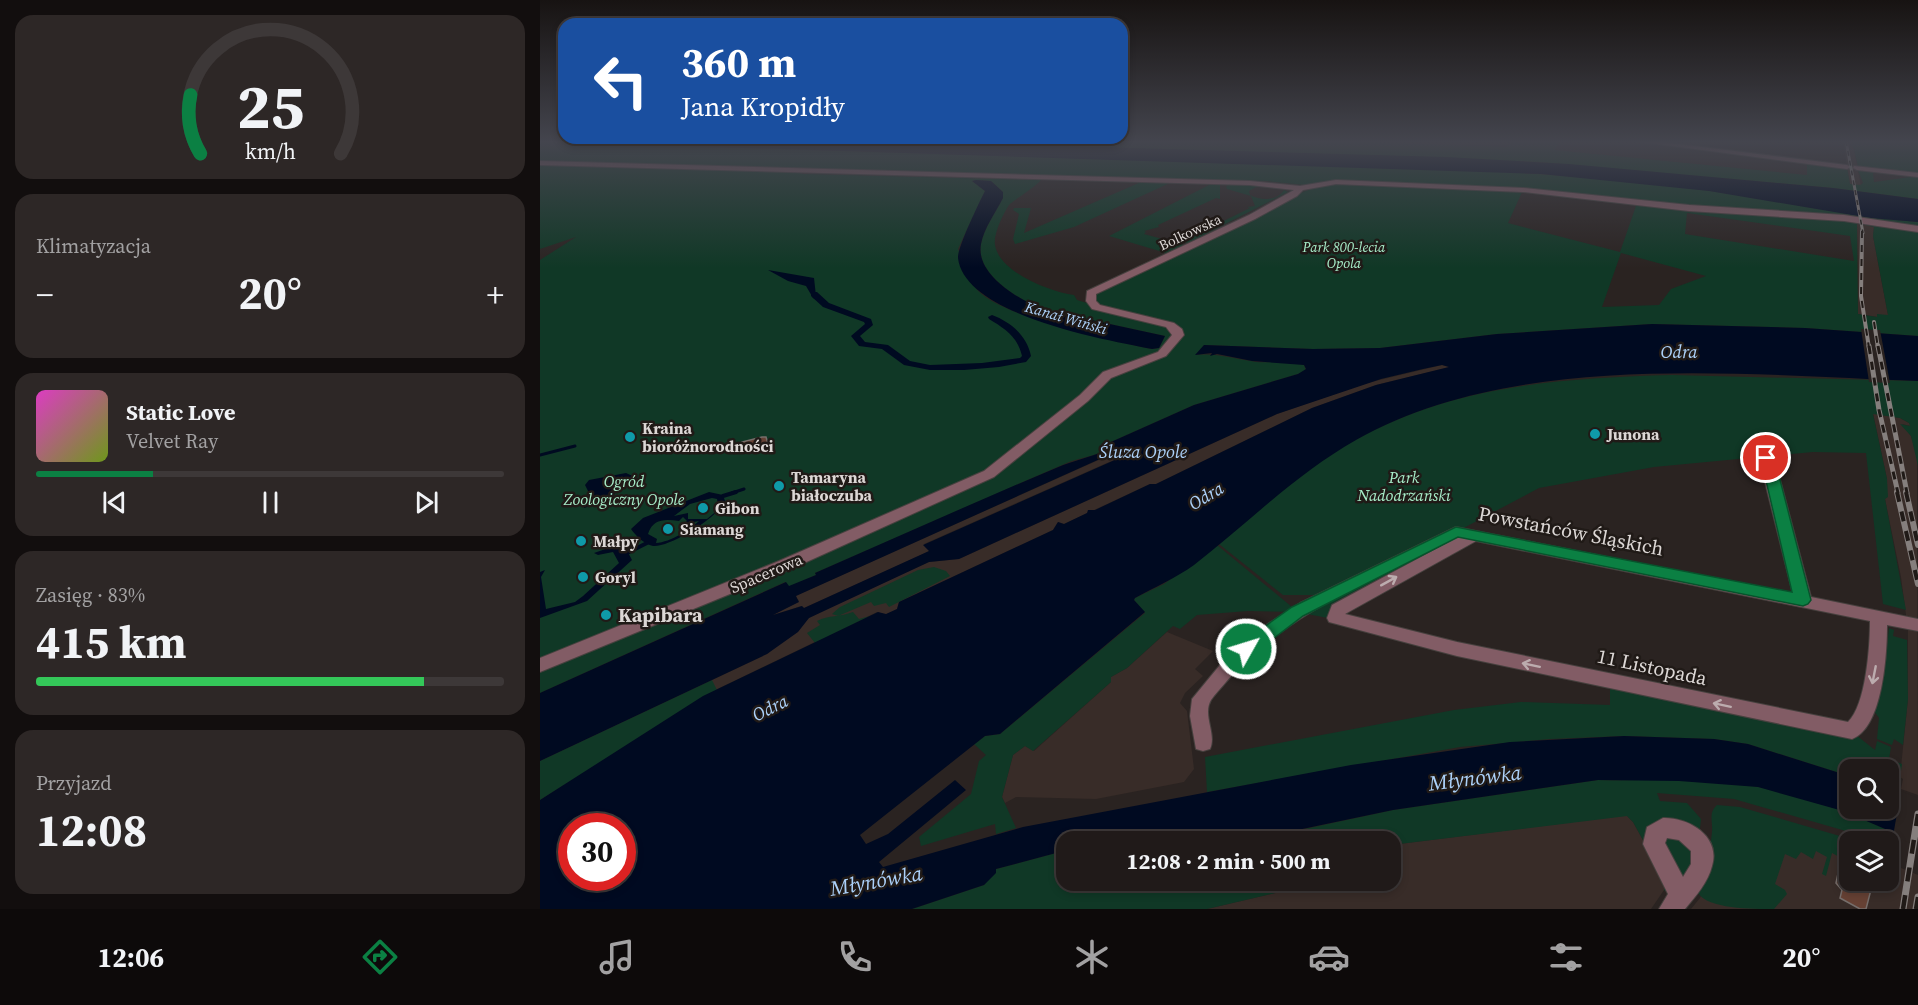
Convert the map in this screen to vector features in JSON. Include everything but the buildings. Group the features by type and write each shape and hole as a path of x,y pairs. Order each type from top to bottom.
{"street":[{"path":"1271,183 1300,188 1327,183"},
{"path":"1375,183 1501,188 1689,208 1844,218 1918,229"},
{"name":"Bolkowska","path":"1091,301 1094,291 1252,218 1294,194 1300,188"},
{"name":"Spacerowa","path":"540,665 785,565 988,474 1084,398 1107,375 1162,354 1178,335 1178,331 1170,325 1105,310 1091,301"},
{"path":"1766,458 1803,600"},
{"name":"Powstańców Śląskich","path":"1203,743 1199,706 1204,693 1235,659 1276,625 1447,534 1456,532 1803,600 1918,625"},
{"name":"11 Listopada","path":"1475,535 1338,609 1335,618 1457,649 1852,731 1858,726 1872,688 1879,639 1878,617"}],"shaded area":[{"path":"1857,222 1874,227 1873,236 1888,315 1878,317 1858,314"},
{"path":"1442,365 1450,367 1376,385 1312,408 1156,484 1150,484 1064,524 1058,522 1053,530 899,602 897,609 886,615 877,612 703,696 540,800 540,761 767,654 809,618 824,610 929,562 959,559 1277,414 1363,384"},
{"path":"1873,413 1900,418 1909,423 1911,426 1902,424 1911,436 1917,457 1918,795 1901,789 1903,779 1900,777 1908,699 1908,630 1901,577 1885,499 1887,479"},
{"path":"1112,454 1118,458 924,544 930,551 804,608 801,606 773,615 799,601 795,596"},
{"path":"1167,632 1213,651 1195,669 1203,676 1185,693 1180,703 1187,711 1194,769 1184,782 1096,799 1016,797 1005,803 1002,797 1013,755 1025,746 1034,751 1111,682 1111,677 1127,668"},
{"path":"1627,816 1633,822 1664,878 1664,890 1651,909 1207,909 1284,891 1401,891 1401,844"},
{"path":"1735,823 1839,853 1839,891 1899,891 1899,867 1918,875 1918,909 1691,909 1700,898"}],"green space":[{"path":"540,183 975,183 985,191 958,249 975,287 987,298 1030,317 1057,326 1152,349 1159,348 1165,336 1045,310 1013,293 992,276 981,255 981,244 987,226 1003,198 1003,192 994,183 1037,183 1011,203 999,225 995,245 1006,264 1027,279 1052,290 1074,295 1077,300 1090,304 1098,292 1266,213 1303,192 1325,183 1647,183 1918,222 1918,336 1805,328 1652,324 1497,334 1380,348 1313,349 1204,345 1196,355 1256,362 1292,362 1304,365 1306,370 1194,405 1102,446 1107,450 1069,462 815,573 816,575 789,587 785,582 540,693 540,668 889,518 540,662 540,260 576,237 540,249","holes":["1523,190 1637,203 1620,252 1508,223","1687,213 1850,236 1854,261 1685,234","1857,223 1874,227 1873,236 1888,315 1877,314 1877,317 1858,314","1621,253 1706,276 1671,289 1659,305 1602,307"]},
{"path":"1138,183 1169,183 1074,227 1015,244 1013,239 1019,214 1013,210 1014,208 1031,208 1024,233"},
{"path":"1237,183 1273,187 1256,187 1249,191 1250,195 1269,199 1281,194 1284,190 1288,192 1188,243 1181,241 1181,238 1185,240 1250,208 1247,207 1255,206 1251,196 1227,189 1226,186"},
{"path":"1781,183 1918,183 1918,199"},
{"path":"1211,184 1220,185 1220,199 1216,198 1158,225 1159,227 1144,231 1146,232 1144,234 1184,245 1166,253 1109,236"},
{"name":"Park Nadodrzański","path":"1672,375 1918,381 1918,466 1911,436 1900,424 1910,426 1909,423 1900,418 1873,414 1887,479 1888,497 1885,499 1906,610 1883,604 1866,453 1813,452 1654,467 1539,488 1458,531 1475,535 1328,618 1307,614 1338,588 1314,595 1283,595 1219,544 1307,471 1349,443 1393,422 1437,405 1482,393 1528,385"},
{"path":"1217,545 1298,612 1248,611 1197,615 1180,629 1173,626 1127,668 1111,677 1111,682 1033,751 1025,746 1013,755 1002,797 1016,828 996,834 995,824 921,846 919,837 971,794 979,761 986,755 974,744 985,736 1000,734 1145,613 1134,600 1135,598 1164,584"},
{"path":"934,567 946,571 950,576 889,607 886,603 874,606 871,602 838,616 832,614 840,607 918,570"},
{"path":"853,612 859,619 870,616 815,643 807,633 820,625 817,621"},
{"path":"1889,628 1894,630 1893,636 1907,640 1908,699 1903,745 1894,739 1892,745 1877,739 1879,718 1872,708 1885,666"},
{"path":"712,680 717,690 540,800 540,761"},
{"path":"1610,684 1856,735 1875,750 1877,741 1891,747 1889,759 1839,759 1839,773 1748,744 1714,739 1624,736 1550,739 1460,747 1207,792 1205,757 1454,710 1521,702 1610,705"},
{"path":"1899,763 1902,764 1899,778"},
{"path":"1598,780 1699,781 1739,784 1793,795 1839,810 1839,819 1862,819 1889,831 1846,831 1734,799 1657,793 1660,801 1687,803 1701,819 1699,838 1656,826 1669,894 1664,890 1664,878 1633,822 1627,816 1401,844 1401,831 1296,831 1393,810"},
{"path":"1717,805 1740,807 1839,836 1839,857 1832,853 1826,876 1822,874 1827,857 1816,851 1813,859 1801,852 1796,859 1785,854 1775,884 1787,894 1774,909 1743,908 1711,902 1698,893 1710,848 1714,808"},
{"path":"1672,832 1697,851 1684,882 1660,838"},
{"path":"1056,853 1056,891 1284,891 1207,909 912,909 984,885 996,869"}],"water":[{"name":"Kanał Wiński","path":"975,183 994,183 1003,192 1003,198 987,226 981,244 981,255 992,276 1013,293 1045,310 1165,336 1159,348 1152,349 1103,339 1040,322 984,295 966,278 958,258 985,191"},
{"path":"1634,183 1783,183 1918,199 1918,222 1870,218 1709,191"},
{"path":"768,270 814,278 816,296 824,304 813,298 806,286 788,281"},
{"path":"1652,324 1805,328 1918,336 1918,381 1704,373 1630,374 1557,380 1486,392 1419,411 1356,440 1293,483 1194,565 1135,598 1134,600 1145,612 1000,734 985,736 860,835 866,844 888,834 955,780 966,790 879,862 883,867 1023,827 1351,765 1510,742 1624,736 1714,739 1748,744 1839,773 1839,810 1758,787 1679,781 1598,780 1393,810 1293,831 1056,831 1056,853 996,869 996,873 984,885 912,909 540,909 540,800 703,696 878,612 886,614 897,609 899,602 1053,530 1058,522 1064,524 1087,513 1088,510 1095,510 1150,484 1156,484 1312,408 1376,385 1449,367 1442,365 1381,379 1277,414 959,559 929,562 809,618 798,632 767,654 540,761 540,693 786,582 789,586 816,575 815,573 995,494 1063,465 1107,450 1102,446 1194,405 1298,374 1306,369 1304,365 1252,361 1217,354 1210,356 1212,353 1195,355 1204,345 1313,349 1380,348 1497,334","holes":["1111,454 1117,459 923,545 929,551 804,608 802,606 773,615 799,602 796,596"]},
{"path":"626,473 637,478 621,487 608,501 584,508 583,500 589,493 585,485 589,480"},
{"path":"709,492 723,495 725,501 721,507 714,515 693,530 660,545 653,546 646,543 631,529 643,518","holes":["712,498 717,499 719,509 707,519 688,519 688,513 674,516 690,504","683,517 687,521 683,524 699,521 679,535 662,542 656,543 657,539 648,534 653,525 660,521 679,521"]},
{"path":"617,545 624,545 632,560 587,601 540,618 540,572 545,570 541,577 546,609 575,602 619,563 613,552 598,555 594,553"},
{"path":"1899,793 1902,795 1918,843 1899,835 1899,831 1890,831 1862,819 1899,819"}],"pier":[{"path":"1861,329 1880,330 1890,383 1869,382"},
{"path":"1901,791 1918,798 1918,846 1899,838 1899,831 1894,831 1896,819 1899,819"}],"waterway":[{"path":"814,294 826,305 868,321 869,325 855,336 862,344 885,347 907,363 916,366 964,367 1023,360 1027,356 1023,343 1009,328 992,317"},
{"path":"540,455 575,446"},
{"path":"732,493 744,489"},
{"path":"723,496 736,492"},
{"path":"629,552 647,543"}],"railway":[{"path":"1854,183 1863,233"},
{"path":"1862,231 1861,296 1869,348"},
{"path":"1874,322 1878,348"},
{"path":"1869,346 1879,410 1898,493"},
{"path":"1878,346 1907,493"},
{"path":"1897,492 1918,584"},
{"path":"1906,492 1918,545"},
{"path":"1903,909 1918,814"},
{"path":"1916,909 1918,897"}],"place":[{"name":"Junona","path":"1595,434"},
{"name":"Kraina bioróżnorodności","path":"630,437"},
{"name":"Tamaryna białoczuba","path":"779,486"},
{"name":"Gibon","path":"703,508"},
{"name":"Siamang","path":"668,529"},
{"name":"Małpy","path":"581,541"},
{"name":"Goryl","path":"583,577"},
{"name":"Kapibara","path":"606,615"}],"route":[{"path":"1246,649 1276,625 1306,607 1447,534 1456,532 1803,600 1766,458"}],"park label":[{"name":"Park 800-lecia Opola","path":"1344,256"},
{"name":"Ogród Zoologiczny Opole","path":"624,490"}],"water label":[{"name":"Odra","path":"1679,352"},
{"name":"Śluza Opole","path":"1143,452"},
{"name":"Odra","path":"1206,496"},
{"name":"Odra","path":"770,708"},
{"name":"Młynówka","path":"1475,778"},
{"name":"Młynówka","path":"876,881"}]}
